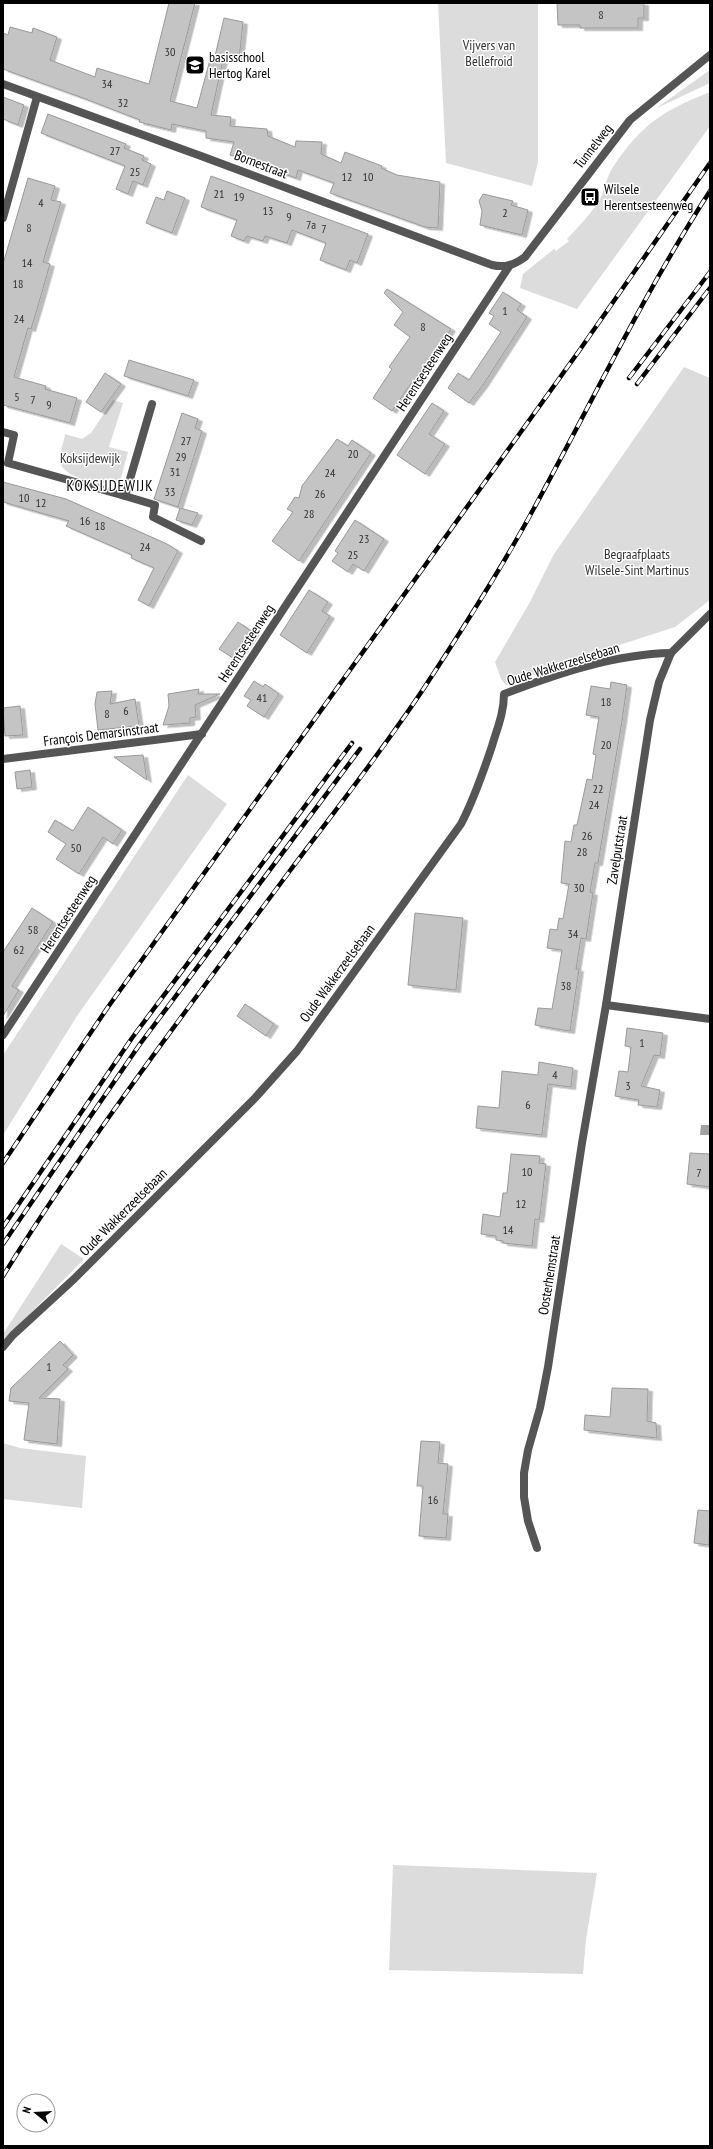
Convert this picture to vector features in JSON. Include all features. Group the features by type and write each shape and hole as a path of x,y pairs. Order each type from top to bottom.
{"street":[{"name":"Tunnelweg","path":"510,265 519,261 532,248 630,120 710,55"},
{"name":"Bornestraat","path":"3,84 201,156 492,265 510,265"},
{"path":"3,218 37,97"},
{"name":"Herentsesteenweg","path":"3,1035 510,265"},
{"path":"125,496 152,404"},
{"path":"3,432 14,435 8,463 155,505 153,517 201,541"},
{"name":"Zavelputstraat","path":"606,1005 650,720 659,682 671,653 710,614"},
{"name":"Oude Wakkerzeelsebaan","path":"3,1347 13,1335 74,1279 255,1098 297,1052 461,824 474,800 487,761 504,708 504,694 532,683 579,669 645,653 671,653"},
{"name":"François Demarsinstraat","path":"3,759 202,734"},
{"path":"606,1005 710,1018"},
{"name":"Oosterhemstraat","path":"537,1548 528,1521 524,1497 524,1473 528,1450 540,1408 548,1367 582,1143 606,1005"}],"green space":[{"name":"Vijvers van Bellefroid","path":"438,3 538,3 538,162 532,186 446,163"},
{"path":"710,70 710,83 657,108 658,107"},
{"path":"710,92 710,126 577,309 520,288 523,274 554,249 556,251 569,241 567,239 588,216 599,201 611,171 624,152 644,129 654,120 666,113"},
{"name":"Begraafplaats Wilsele-Sint Martinus","path":"684,367 710,378 710,600 675,627 576,659 506,685 501,679 495,662 530,602 554,554"},
{"name":"Koksijdewijk","path":"113,400 123,403 109,447 128,452 120,482 109,478 106,486 71,474 61,465 60,456 65,434 82,439 91,433"},
{"path":"188,775 227,804 77,1016 3,1135 3,1055"},
{"path":"61,1244 84,1259 3,1341 3,1334"},
{"path":"3,1443 20,1448 86,1456 82,1508 3,1499"},
{"path":"393,1865 597,1873 586,1939 583,1974 389,1970"}],"shaded area":[{"path":"701,1125 710,1125 710,1135 700,1135"}],"building":[{"path":"169,3 195,3 170,101 197,108 211,56 223,60 211,115 231,117 230,126 267,129 268,136 295,147 296,141 322,142 321,154 341,163 345,152 382,166 381,168 397,175 440,182 438,228 425,227 330,193 334,183 298,170 296,178 230,155 234,142 206,138 206,131 172,124 171,130 139,122 140,120 3,69 3,33 8,35 10,27 32,33 33,28 57,37 50,60 95,77 97,68 149,84"},
{"path":"557,3 644,3 644,18 638,18 638,28 580,28 580,25 558,25"},
{"path":"224,18 243,22 239,60 215,56"},
{"path":"3,97 24,105 18,125 3,119"},
{"path":"48,114 126,144 124,148 144,156 142,160 151,164 143,185 133,181 128,194 116,189 125,166 41,133"},
{"path":"211,176 368,234 357,263 350,260 346,270 320,260 326,243 292,230 287,243 265,236 263,241 247,236 244,241 231,236 237,220 201,207"},
{"path":"28,178 55,186 51,200 61,202 43,262 50,264 31,329 28,328 14,377 46,386 45,389 77,398 70,423 3,405 3,264"},
{"path":"167,191 185,198 172,233 146,223 156,197 164,200"},
{"path":"483,194 513,201 511,205 528,210 522,235 480,225 482,211 479,201"},
{"path":"387,289 451,329 414,384 412,382 392,411 373,398 392,369 389,367 410,337 394,325 403,312 384,293"},
{"path":"503,292 521,304 517,310 527,317 483,385 469,403 448,388 458,373 469,380 501,332 489,324 494,316 489,313"},
{"path":"129,360 194,380 188,396 124,376"},
{"path":"105,373 121,384 101,412 86,402"},
{"path":"432,403 444,411 429,434 445,444 425,474 397,455"},
{"path":"182,413 198,419 195,428 202,431 178,507 154,499"},
{"path":"337,439 348,446 352,440 371,453 299,561 272,541 293,512 287,509 295,497 299,498 302,486"},
{"path":"3,482 66,499 167,544 178,551 149,606 138,600 154,568 131,558 132,555 66,526 69,521 3,502"},
{"path":"180,508 198,513 192,525 176,520"},
{"path":"355,520 384,539 364,571 353,564 348,572 332,561 338,553 335,551"},
{"path":"309,590 328,602 322,611 330,616 307,653 280,635"},
{"path":"238,622 254,633 236,660 219,649"},
{"path":"254,681 263,687 265,684 279,694 264,717 247,706 251,700 244,696"},
{"path":"611,682 627,685 598,863 595,863 590,892 593,893 586,939 581,938 576,969 579,969 570,1031 535,1025 538,1008 552,1009 562,950 547,948 550,929 557,930 559,918 563,919 569,884 561,883 565,841 571,842 574,825 577,825 587,779 592,780 596,755 593,754 599,717 586,715 591,686 610,689"},
{"path":"199,689 198,694 220,694 195,705 196,717 190,718 190,723 163,725 169,706 168,694"},
{"path":"112,691 110,704 135,699 139,726 98,730 95,704 97,692"},
{"path":"20,706 23,735 5,736 3,708"},
{"path":"143,755 147,780 114,757"},
{"path":"30,770 32,787 17,789 15,772"},
{"path":"88,807 122,830 113,844 103,837 79,874 56,859 66,844 48,832 55,820 73,831"},
{"path":"32,908 53,922 12,986 19,990 3,1016 3,952"},
{"path":"415,913 463,918 456,990 408,985"},
{"path":"245,1004 274,1024 266,1036 237,1016"},
{"path":"627,1028 663,1033 660,1056 654,1055 641,1086 660,1090 657,1107 638,1105 639,1100 615,1096 619,1071 628,1072 631,1047 625,1046"},
{"path":"539,1062 573,1068 571,1087 548,1084 542,1135 476,1128 478,1106 499,1108 502,1071 538,1075"},
{"path":"690,1153 710,1154 710,1187 687,1184"},
{"path":"511,1154 540,1156 539,1163 546,1164 540,1215 539,1220 535,1219 532,1246 503,1243 503,1241 496,1240 496,1236 481,1234 483,1214 500,1217 503,1193 507,1193"},
{"path":"60,1341 73,1355 63,1365 68,1369 39,1398 60,1399 57,1444 24,1440 29,1403 9,1401 11,1388"},
{"path":"612,1388 648,1389 647,1421 656,1423 657,1438 584,1430 585,1415 610,1417"},
{"path":"421,1441 440,1442 438,1463 448,1464 443,1514 448,1514 446,1538 419,1536 423,1486 417,1486"},
{"path":"698,1510 710,1511 709,1545 694,1543"}],"railway":[{"path":"3,1163 108,1007 579,351 710,163"},
{"path":"3,1276 36,1224 106,1121 215,971 375,758 438,666 520,533 640,309 710,191"},
{"path":"629,378 710,272"},
{"path":"637,384 710,288"},
{"path":"3,1227 132,1038 352,743"},
{"path":"3,1244 140,1044 360,749"}],"place":[{"name":"basisschool Hertog Karel","path":"195,65"},
{"name":"Wilsele Herentsesteenweg","path":"590,197"}],"district":[{"name":"KOKSIJDEWIJK","path":"110,486"}]}
